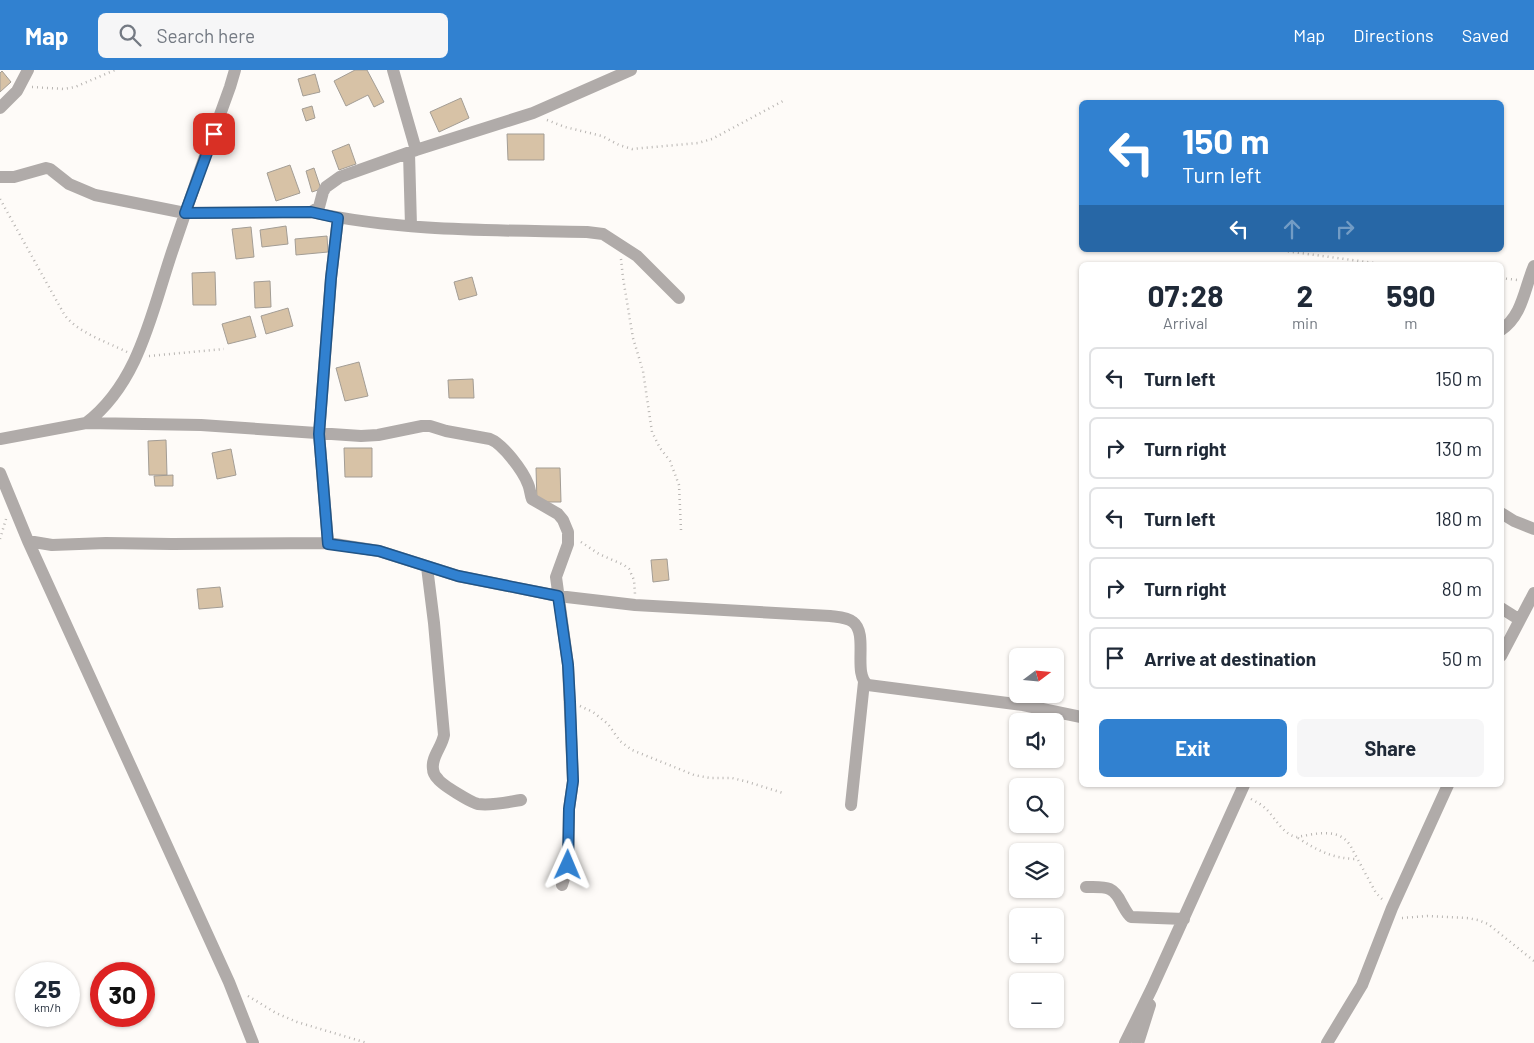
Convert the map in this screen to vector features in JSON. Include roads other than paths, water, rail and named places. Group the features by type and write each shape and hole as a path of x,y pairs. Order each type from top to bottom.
{"street":[{"path":"0,108 21,86 28,70"},
{"path":"86,423 99,413 110,400 124,381 137,357 185,213 230,88 234,70"},
{"path":"393,70 413,151 411,226"},
{"path":"311,212 319,207 326,187 340,177 413,151 533,113 630,70"},
{"path":"0,177 14,177 46,168 50,169 68,184 95,195 185,213 311,212 338,218 411,226 603,234 637,256 679,298"},
{"path":"328,544 319,434 331,278 338,218"},
{"path":"1504,328 1511,322 1521,307 1534,266"},
{"path":"0,439 86,423 201,424 361,436 430,426 494,441 521,471 528,484 532,500 558,514 568,532 568,544 556,576 567,657 573,781 569,809 568,865 562,885"},
{"path":"0,473 28,541 229,982 252,1043"},
{"path":"1504,515 1534,529"},
{"path":"28,541 52,545 106,543 328,544 379,551 467,578 558,596 635,605 844,618 855,624 858,628 864,682 851,805"},
{"path":"428,567 444,736 434,760 435,774 442,783 473,802 486,804 521,800"},
{"path":"1504,650 1534,593"},
{"path":"1504,610 1520,620"},
{"path":"864,682 868,686 1023,705 1079,717"},
{"path":"1125,1043 1184,919 1242,787"},
{"path":"1327,1043 1362,985 1390,913 1447,787"},
{"path":"1086,887 1106,888 1113,891 1116,893 1127,914 1132,917 1184,919"},
{"path":"1138,1043 1148,1013 1152,988"}]}
